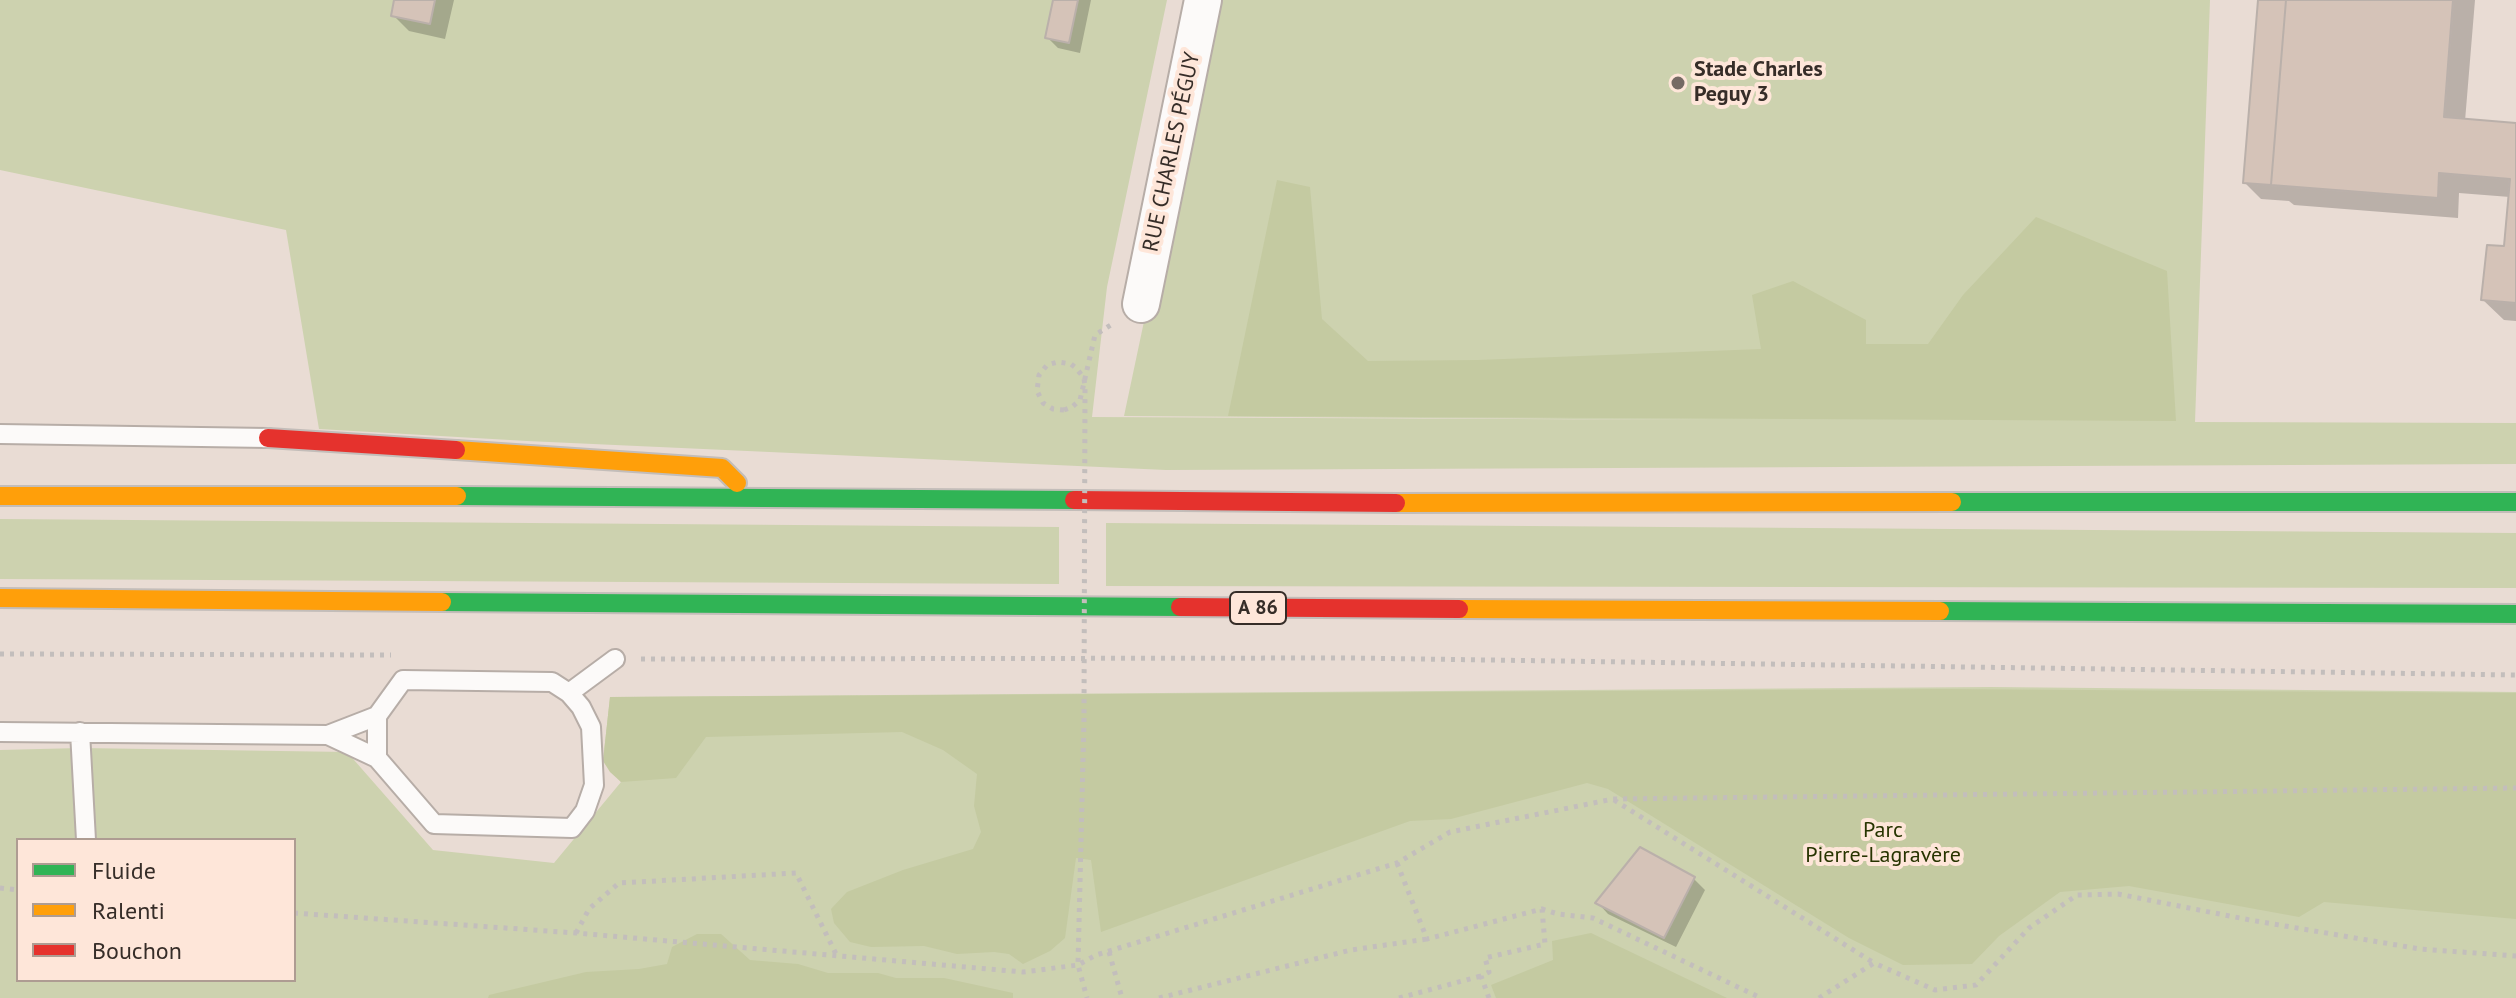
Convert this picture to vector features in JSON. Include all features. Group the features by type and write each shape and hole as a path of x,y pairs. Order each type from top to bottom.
{"highway":[{"path":"268,438 722,468 750,496"},
{"path":"0,496 750,496 1385,503 2516,502"},
{"name":"A 86","path":"0,598 2516,614"}],"street":[{"name":"RUE CHARLES PÉGUY","path":"1141,304 1203,0"}],"lane":[{"path":"0,434 268,438"},
{"path":"569,693 615,659"},
{"path":"0,732 328,735 377,716 403,680 552,682 569,693 581,707 591,727 594,785 585,811 572,828 434,824 377,758 328,735"},
{"path":"377,716 377,758"},
{"path":"80,732 86,838"}],"path":[{"path":"1087,998 1078,965 1084,718 1085,387 1084,378 1071,364 1058,362 1047,365 1039,375 1037,391 1043,403 1053,409 1072,407 1080,400 1095,335 1141,304"},
{"path":"0,654 397,655"},
{"path":"615,659 1352,658 2516,675"},
{"path":"296,913 576,933 1023,972 1078,965 1109,952 1397,863 1450,832 1613,799 2516,788"},
{"path":"1613,799 1874,963 1935,990 1976,985 2029,928 2077,895 2118,894 2420,949 2516,956"},
{"path":"1397,863 1427,939"},
{"path":"576,933 589,909 619,883 796,873 837,956"},
{"path":"1399,998 1481,976 1489,972 1485,958 1545,944 1542,909"},
{"path":"1159,998 1351,950 1427,939 1542,909 1593,918 1761,998"},
{"path":"1109,952 1122,998"},
{"path":"1819,998 1874,963"},
{"path":"1481,976 1489,998"}],"green space":[{"path":"0,0 1167,0 1107,287 1092,417 1722,420 1124,416 1212,0 2210,0 2195,422 2516,423 2516,464 1166,470 319,429 286,230 0,170"},
{"path":"1277,180 1310,187 1322,319 1368,361 1761,349 1752,295 1793,281 1866,320 1866,344 1928,344 1963,295 2036,217 2167,271 2176,421 1228,416"},
{"path":"0,519 1059,527 1059,584 0,579"},
{"path":"1106,523 2516,533 2516,588 1106,586"},
{"name":"Parc Pierre-Lagravère","path":"1991,687 2516,692 2516,998 0,998 0,750 80,748 347,752 433,850 554,863 621,782 603,761 610,697"},
{"path":"1942,689 2516,693 2516,919 2324,902 2299,917 2129,886 2060,892 1999,936 1972,964 1903,965 1849,938 1608,789 1587,783 1451,819 1410,821 1101,932 1091,860 1076,858 1065,938 1050,951 1023,964 1009,954 994,952 957,954 924,946 871,947 850,942 834,923 831,909 847,892 903,870 973,849 981,832 974,806 977,774 943,750 902,732 706,737 676,778 621,782 603,761 610,697"},
{"path":"1591,933 1727,998 1496,998 1491,985 1553,960 1552,941"},
{"path":"697,934 721,934 750,960 798,964 828,973 944,978 1013,993 1013,998 488,998 489,995 586,972 667,964 672,947"}],"building":[{"path":"394,0 435,0 430,24 391,16"},
{"path":"1053,0 1078,0 1069,43 1045,38"},
{"path":"2258,0 2286,0 2271,185 2243,183"},
{"path":"2286,0 2453,0 2444,117 2516,123 2516,303 2481,300 2487,245 2504,246 2510,179 2439,173 2438,198 2271,185"},
{"path":"1640,847 1695,877 1664,938 1595,903"}],"traffic: fast":[{"path":"457,496 1074,500"},
{"path":"1952,502 2516,502"},
{"path":"442,602 1180,607"},
{"path":"1940,611 2516,614"}],"traffic: slow":[{"path":"456,450 722,468 737,483"},
{"path":"0,496 457,496"},
{"path":"1396,503 1952,502"},
{"path":"0,598 442,602"},
{"path":"1459,609 1940,611"}],"traffic: jam":[{"path":"268,438 456,450"},
{"path":"1074,500 1396,503"},
{"path":"1180,607 1459,609"}],"place":[{"name":"Stade Charles Peguy 3","path":"1678,83"}]}
